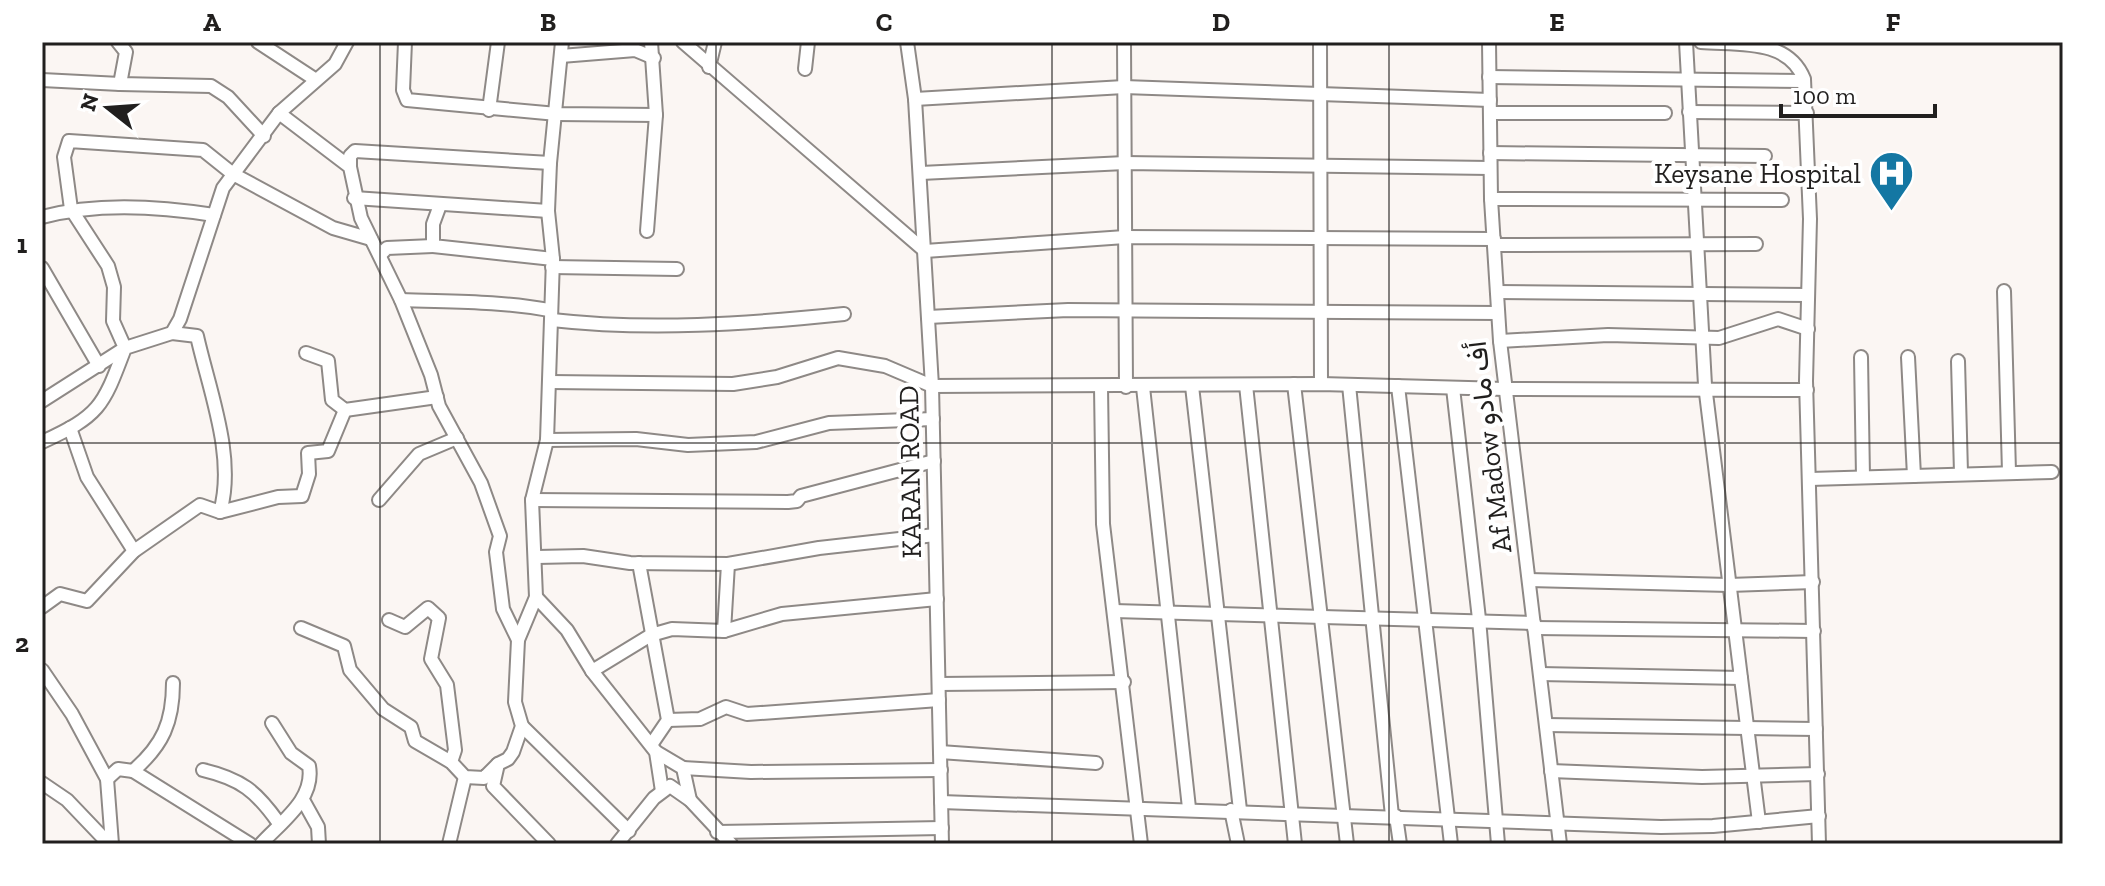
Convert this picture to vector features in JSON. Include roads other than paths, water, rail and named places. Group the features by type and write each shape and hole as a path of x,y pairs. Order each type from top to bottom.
{"street":[{"path":"118,42 126,52 120,84"},
{"path":"258,42 316,80"},
{"path":"172,333 180,319 223,188 279,113 335,64 347,42"},
{"path":"405,42 403,90 407,100 489,110 656,115"},
{"path":"489,110 498,42"},
{"path":"562,42 548,211 552,263 547,440 532,500 537,557 536,597 518,640 515,702 522,726 629,831"},
{"path":"647,231 656,115 651,42"},
{"path":"683,42 925,251 1125,237 1320,237 1696,246 1756,244"},
{"path":"709,67 715,42"},
{"path":"805,69 808,42"},
{"name":"KARAN ROAD","path":"907,42 921,173 932,386 942,844"},
{"path":"1124,42 1126,387"},
{"path":"1320,42 1321,384"},
{"name":"Af Madow أف مادو","path":"1489,42 1491,199 1500,341 1560,844"},
{"path":"1686,42 1705,390 1759,822"},
{"path":"1701,42 1776,50 1798,64 1804,81 1807,113 1807,390 1819,844"},
{"path":"561,56 635,50 654,58"},
{"path":"1489,77 1804,81"},
{"path":"42,80 211,86 228,97 264,136"},
{"path":"915,99 1124,87 1665,113"},
{"path":"1689,112 1807,113"},
{"path":"279,113 350,167"},
{"path":"42,442 70,428 104,403 125,348 113,321 114,287 108,266 71,209 64,157 69,141 191,146 212,155 233,174 333,228 371,239"},
{"path":"518,640 503,609 496,552 500,536 481,483 437,397 401,300 354,198 350,156 355,151 550,163"},
{"path":"1490,153 1765,156"},
{"path":"921,173 1125,163 1490,168"},
{"path":"354,198 548,211"},
{"path":"1491,199 1782,200"},
{"path":"433,246 433,224 440,205"},
{"path":"42,217 71,209 168,207 214,215"},
{"path":"380,255 387,248 433,246 552,263 677,269"},
{"path":"42,268 99,366"},
{"path":"2004,291 2009,472"},
{"path":"1497,292 1808,295"},
{"path":"401,300 466,299 613,327 750,324 844,314"},
{"path":"928,317 1068,310 1498,313"},
{"path":"1500,341 1608,335 1719,338 1778,319 1808,329"},
{"path":"42,401 125,348 172,333 197,336 224,455 226,490 220,512"},
{"path":"306,353 328,361 332,400 345,410 437,397"},
{"path":"1861,357 1863,477"},
{"path":"1908,357 1914,476"},
{"path":"550,382 733,384 777,377 838,358 885,366 932,386 1321,384 1505,389 1807,390"},
{"path":"1958,361 1961,473"},
{"path":"1294,384 1347,844"},
{"path":"1246,385 1295,844"},
{"path":"1349,385 1394,816 1400,844"},
{"path":"1192,386 1218,614 1238,844"},
{"path":"1398,386 1451,844"},
{"path":"1101,387 1103,524 1124,682 1134,806 1141,844"},
{"path":"1143,387 1189,808"},
{"path":"1453,388 1479,622 1498,844"},
{"path":"42,607 60,594 87,601 134,551 200,505 220,512 278,497 302,496 309,474 308,453 328,451 345,410"},
{"path":"547,440 636,439 688,445 756,442 829,423 933,419"},
{"path":"70,428 87,477 134,551"},
{"path":"379,500 419,454 457,438"},
{"path":"532,500 788,502 934,461"},
{"path":"1810,479 2052,472"},
{"path":"537,557 583,556 639,563 728,564 819,548 935,535"},
{"path":"639,563 668,720 654,749 662,791"},
{"path":"724,631 728,564"},
{"path":"1529,580 1729,585 1813,582"},
{"path":"536,597 567,630 592,671 654,749 683,768 751,772 941,770"},
{"path":"592,671 651,635 672,629 724,631 782,614 937,599"},
{"path":"389,620 402,629 428,608 439,618 431,659 447,685 455,750 451,762"},
{"path":"1114,611 1735,632 1814,631"},
{"path":"301,628 344,646 350,670 383,709 411,727 415,741 451,762 465,777 484,778 508,759 522,726"},
{"path":"42,670 72,714 107,779 111,844"},
{"path":"1540,674 1741,678"},
{"path":"939,684 1124,682"},
{"path":"133,771 165,737 173,708 173,683"},
{"path":"668,720 700,719 726,707 747,714 939,700"},
{"path":"261,844 278,822 303,800 311,780 309,766 291,753 272,723"},
{"path":"1546,725 1816,729"},
{"path":"940,752 1096,763"},
{"path":"498,764 493,786 549,844"},
{"path":"683,768 690,800"},
{"path":"107,779 118,769 133,771 250,844"},
{"path":"203,770 254,791 278,822"},
{"path":"1551,771 1702,777 1818,774"},
{"path":"449,844 465,777"},
{"path":"42,783 67,800 111,844"},
{"path":"617,844 662,791 670,786 690,800 731,844"},
{"path":"303,800 318,827 319,844"},
{"path":"941,802 1134,806 1661,827 1819,816"},
{"path":"717,832 942,828"}],"place":[{"name":"Keysane Hospital","path":"1892,212"}]}
